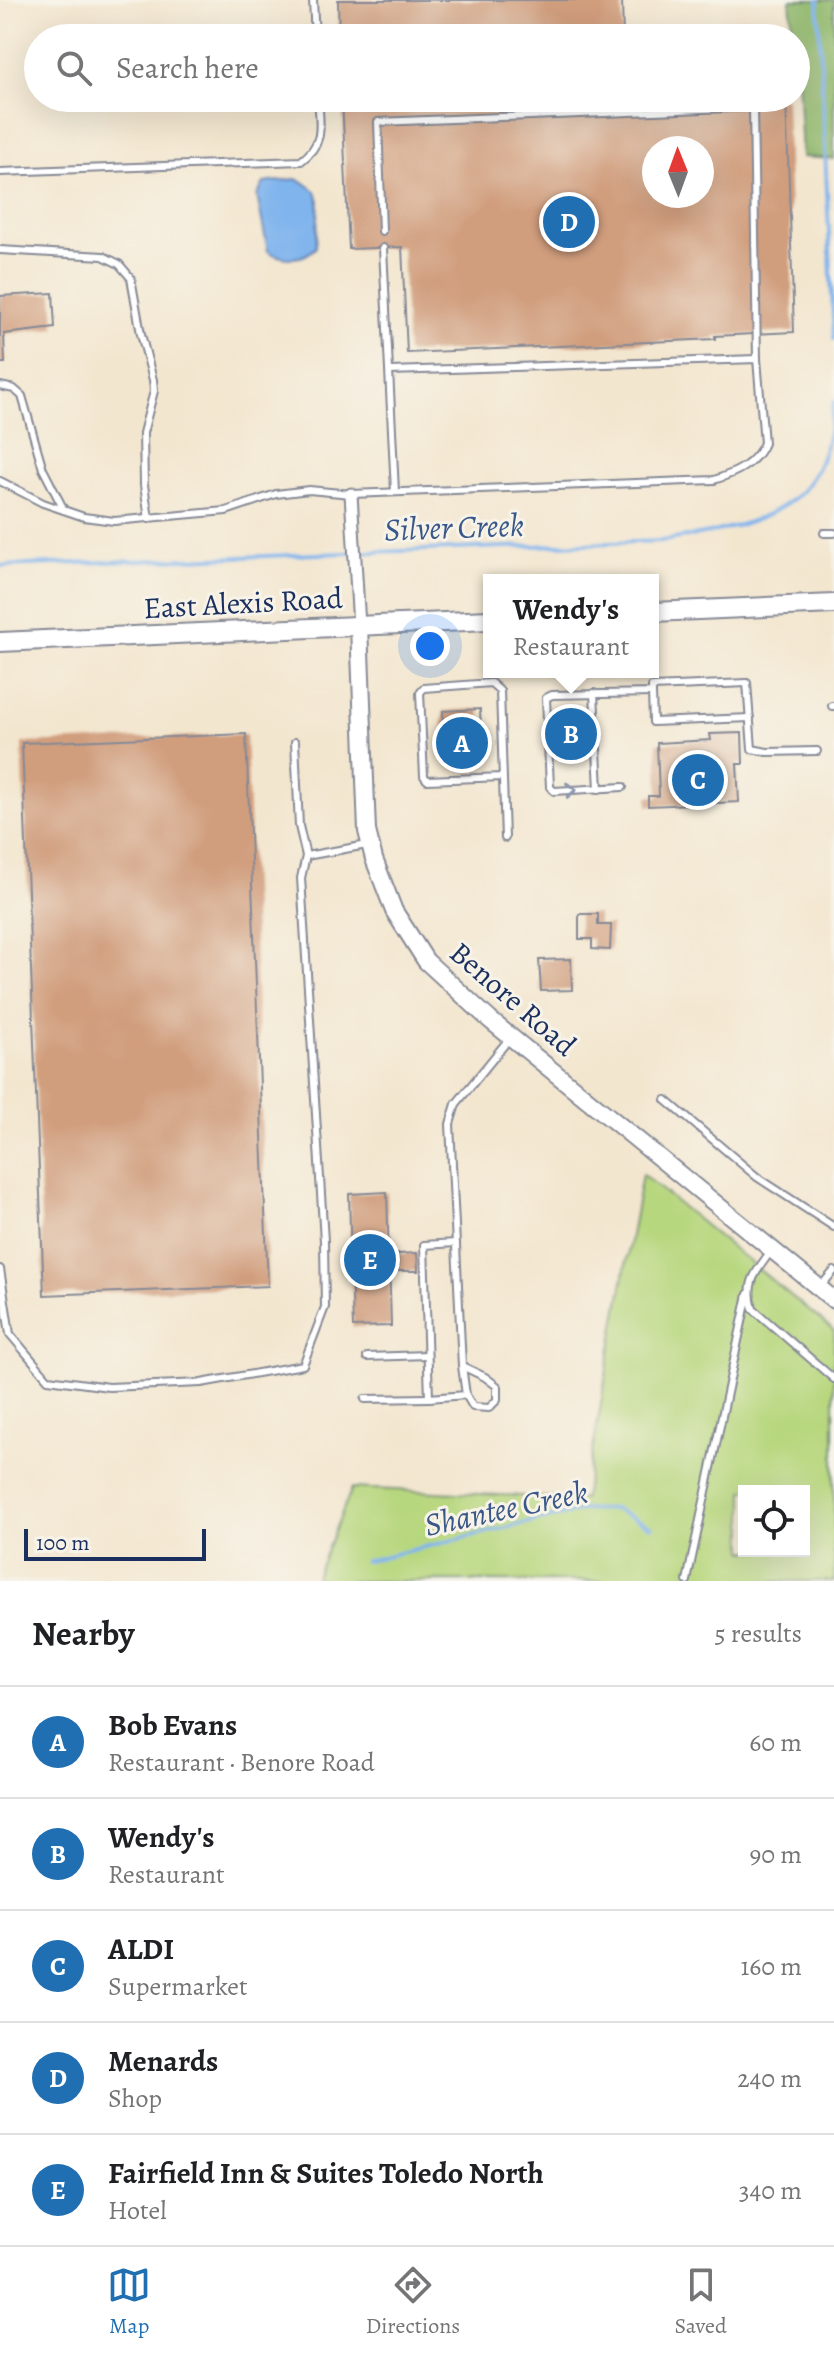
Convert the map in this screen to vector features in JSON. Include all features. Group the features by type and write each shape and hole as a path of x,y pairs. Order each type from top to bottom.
{"main road":[{"path":"659,612 834,604"},
{"name":"East Alexis Road","path":"0,642 483,620"},
{"name":"Benore Road","path":"359,626 365,803 370,844 394,911 426,961 511,1037 834,1300"}],"street":[{"path":"351,494 359,626"}],"lane":[{"path":"313,0 314,24"},
{"path":"0,172 301,161 313,152 319,142 318,112"},
{"path":"382,231 378,122 628,112"},
{"path":"0,481 43,503 84,517 114,521 226,511 276,494 309,490 351,494 714,480 727,476 748,464 760,453 764,443 757,359 753,112"},
{"path":"383,248 395,492"},
{"path":"0,250 103,256 119,264 131,278 154,391 143,433 144,485 149,519"},
{"path":"390,371 757,359"},
{"path":"0,386 14,389 22,396 43,469 64,510"},
{"path":"824,533 834,533"},
{"path":"503,777 427,780 424,776 420,693 424,688 491,683 500,691 503,777 505,838"},
{"path":"750,718 653,722 652,687 747,683 750,718 752,749 767,752 817,751"},
{"path":"623,787 554,791 550,787 546,698 594,693 652,693"},
{"path":"594,693 599,789"},
{"path":"0,1269 10,1334 48,1379 109,1387 201,1383 303,1365 325,1307 324,1241 301,878 306,856 299,826 295,742"},
{"path":"306,856 370,844"},
{"path":"462,1366 497,1386 497,1400 489,1408 473,1407 466,1395 462,1366 450,1124 456,1104 511,1037"},
{"path":"666,1100 757,1177 834,1227"},
{"path":"429,1398 424,1245 456,1243"},
{"path":"687,1581 752,1276 773,1249"},
{"path":"819,1288 834,1271"},
{"path":"748,1294 753,1309 834,1379"},
{"path":"367,1357 427,1355"},
{"path":"365,1399 466,1395"}],"green space":[{"path":"790,0 834,0 834,159 802,157 800,112 810,112 810,24 792,24"},
{"path":"642,1174 834,1331 834,1581 314,1581 352,1488 584,1499"}],"water":[{"path":"295,179 316,191 319,201 316,247 306,255 287,258 268,251 257,196 264,183"}],"building":[{"path":"338,0 622,0 623,24 339,24"},
{"path":"343,112 786,112 794,332 715,336 715,339 407,353 402,247 349,249"},
{"path":"53,293 55,328 4,334 5,363 0,363 0,296"},
{"path":"480,709 482,754 443,756 443,711"},
{"path":"579,709 582,759 563,760 560,710"},
{"path":"742,733 743,764 737,764 739,802 648,806 648,796 659,796 657,743 711,740 710,734"},
{"path":"246,734 268,1286 44,1295 22,743"},
{"path":"579,914 598,914 598,925 611,925 610,950 592,949 592,939 579,939"},
{"path":"571,959 572,990 541,991 539,960"},
{"path":"387,1192 391,1326 353,1327 349,1194"},
{"path":"417,1253 418,1271 398,1271 398,1254"}],"waterway":[{"name":"Silver Creek","path":"818,0 834,339"},
{"name":"Silver Creek","path":"0,566 662,541 703,534 747,523 768,514 787,504 803,490 815,473 828,439 834,402"},
{"name":"Shantee Creek","path":"365,1561 582,1510 614,1509 652,1527"}],"place":[{"name":"Menards","path":"569,222"},
{"name":"Wendy's","path":"571,734"},
{"name":"Bob Evans","path":"462,743"},
{"name":"ALDI","path":"698,780"},
{"name":"Fairfield Inn & Suites Toledo North","path":"370,1260"}]}
